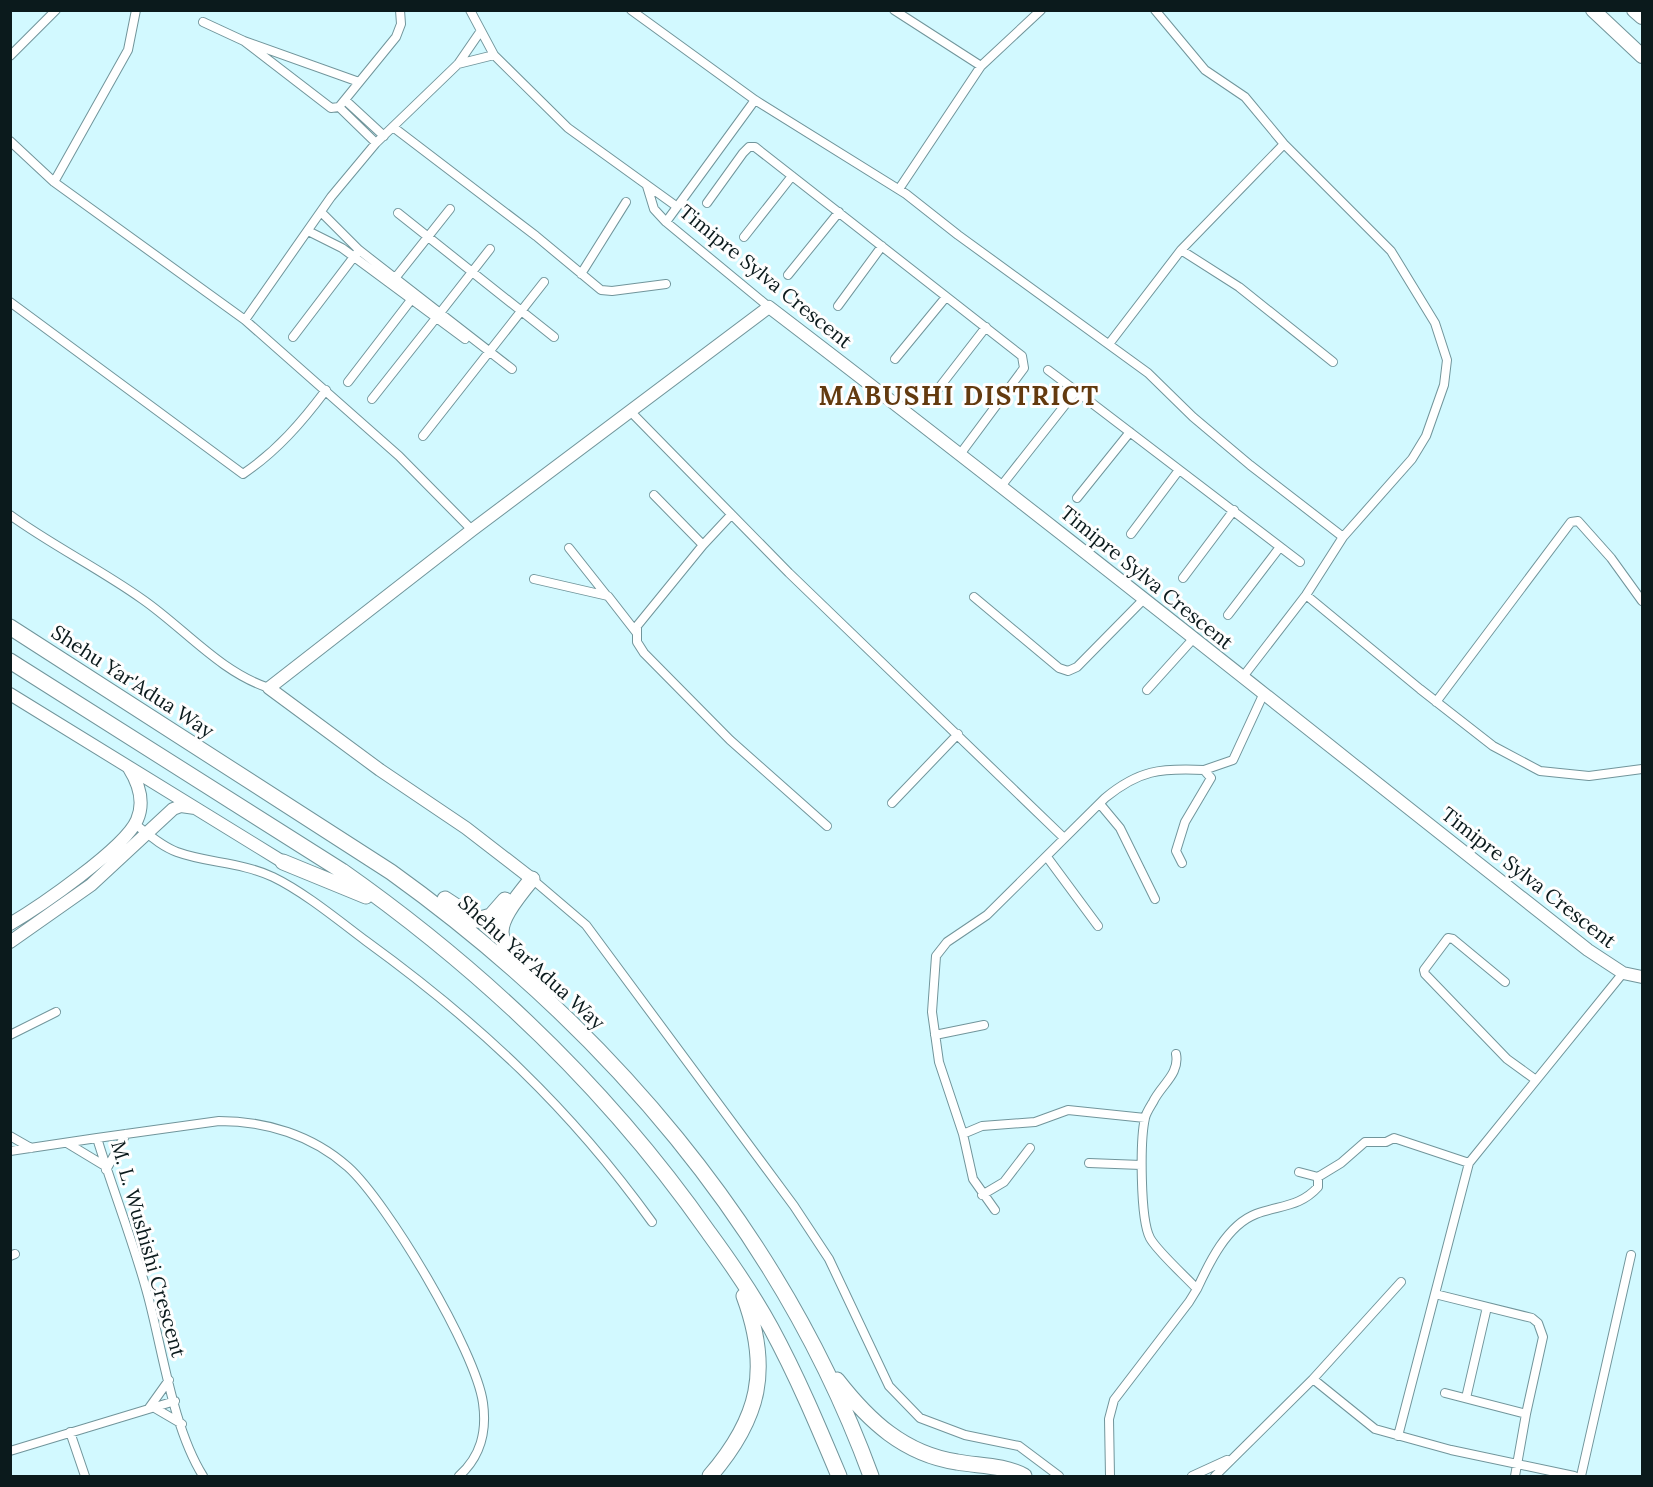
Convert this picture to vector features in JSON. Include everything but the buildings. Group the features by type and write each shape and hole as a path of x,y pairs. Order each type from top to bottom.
{"highway":[{"name":"Shehu Yar'Adua Way","path":"10,627 391,872 450,915 538,990 581,1031 656,1111 730,1207 772,1272 822,1361 871,1476"},
{"path":"10,661 342,872 393,907 491,987 581,1074 666,1172 734,1268 770,1325 795,1374 839,1476"},
{"path":"283,862 393,907"},
{"path":"391,872 435,891 477,920 484,920 496,911 528,876"},
{"path":"528,876 505,914 500,927 501,939 508,950 557,996 581,1031"},
{"path":"710,1476 729,1453 751,1413 759,1372 755,1326 734,1268"},
{"path":"822,1361 859,1409 883,1431 908,1446 929,1456 988,1465 1024,1476"}],"main road":[{"path":"1593,10 1642,56"},
{"path":"1634,10 1642,17"}],"street":[{"path":"10,56 56,10"},
{"path":"54,182 128,50 136,10"},
{"path":"244,42 331,108 342,104 396,37 401,24 400,10"},
{"name":"Timipre Sylva Crescent","path":"470,10 494,55 568,128 676,206"},
{"path":"631,10 755,100 899,189 1109,344 1148,373 1193,417 1250,465 1343,537"},
{"path":"894,10 981,66"},
{"path":"899,189 981,66 1041,10"},
{"path":"1155,10 1205,70 1245,97 1284,144 1391,251 1435,323 1447,360 1444,385 1426,436 1412,459 1343,537 1306,595 1242,678"},
{"path":"203,22 244,42 359,82"},
{"path":"245,320 321,212 376,143 458,64 480,32"},
{"path":"458,64 494,55"},
{"path":"666,222 755,100"},
{"path":"342,104 384,136"},
{"path":"342,104 376,143"},
{"path":"393,127 536,236 601,290 612,291 666,284"},
{"path":"10,141 54,182 245,320 327,390 399,456 472,530"},
{"path":"1109,344 1181,250 1284,144"},
{"path":"707,202 749,147 755,147 1022,356 1025,363 1024,368 961,453"},
{"path":"744,237 792,176"},
{"name":"Timipre Sylva Crescent","path":"647,186 654,208 666,222 769,307 1002,485 1263,695 1588,950 1623,973 1642,977"},
{"path":"581,274 626,202"},
{"path":"396,277 450,209"},
{"path":"321,212 357,254 411,300 438,315"},
{"path":"788,275 839,212"},
{"path":"398,213 554,337"},
{"path":"308,231 357,254 396,277 438,315 512,369"},
{"path":"838,306 882,246"},
{"path":"372,399 490,249"},
{"path":"1181,250 1239,287 1333,362"},
{"path":"293,337 357,254"},
{"path":"423,436 490,355 544,282"},
{"path":"896,359 946,297"},
{"path":"348,382 411,300"},
{"path":"10,302 243,474 266,458 298,427 327,390"},
{"path":"269,688 472,530 769,307"},
{"path":"935,393 986,327"},
{"path":"1048,370 1300,562"},
{"path":"1002,485 1076,391"},
{"path":"630,411 730,515 1064,838"},
{"path":"1077,498 1130,432"},
{"path":"1131,534 1179,470"},
{"path":"654,495 703,545"},
{"path":"1183,578 1234,510"},
{"path":"10,515 142,599 176,623 218,661 256,684 269,688 380,770 466,828 586,925 794,1206 829,1259 889,1386 920,1418 965,1435 1019,1446 1059,1476"},
{"path":"636,632 645,617 730,515"},
{"path":"1436,702 1571,522 1578,521 1593,535 1642,601"},
{"path":"1228,615 1280,547"},
{"path":"568,548 636,632 644,653 730,740 827,826"},
{"path":"534,579 608,596"},
{"path":"1306,595 1493,746 1540,771 1589,776 1642,769"},
{"path":"975,597 1059,668 1068,671 1077,668 1144,599"},
{"path":"1148,690 1193,639"},
{"path":"10,694 283,862"},
{"path":"995,1210 972,1179 963,1134 939,1062 932,1012 936,956 947,942 987,915 1125,781 1142,774 1172,769 1204,770 1233,760 1263,695"},
{"path":"892,803 958,734"},
{"path":"10,924 81,874 123,839 135,824 141,808 141,796 128,767"},
{"path":"1182,863 1176,851 1185,822 1211,778 1204,770"},
{"path":"1100,804 1120,828 1155,899"},
{"path":"10,942 91,885 173,809 181,806 198,808"},
{"path":"135,824 177,852 221,860 274,878 338,921 441,997 495,1043 558,1106 592,1143 652,1222"},
{"path":"1047,857 1098,926"},
{"path":"1505,982 1453,939 1448,938 1424,970 1507,1059 1536,1080"},
{"path":"1398,1436 1469,1163 1623,973"},
{"path":"10,1035 56,1012"},
{"path":"935,1035 984,1025"},
{"path":"1176,1054 1177,1062 1171,1078 1159,1090 1145,1118 1141,1165 1144,1215 1150,1238 1197,1289"},
{"path":"963,1134 982,1126 1035,1122 1068,1110 1145,1118"},
{"name":"M. L. Wushishi Crescent","path":"203,1476 195,1464 182,1424 148,1296 97,1138 219,1121 260,1124 293,1132 326,1150 349,1167 369,1189 406,1245 459,1339 478,1381 484,1428 481,1448 470,1467 459,1476"},
{"path":"67,1143 106,1168 126,1134"},
{"path":"10,1136 31,1149"},
{"path":"10,1151 97,1138"},
{"path":"1318,1178 1341,1163 1365,1142 1386,1142 1394,1138 1469,1163"},
{"path":"982,1195 1004,1182 1030,1148"},
{"path":"1089,1163 1141,1165"},
{"path":"1299,1172 1318,1178"},
{"path":"1110,1476 1109,1419 1114,1400 1197,1289 1206,1269 1241,1223 1256,1214 1306,1200 1318,1187 1318,1178"},
{"path":"1581,1476 1631,1255"},
{"path":"1215,1476 1313,1379 1401,1282"},
{"path":"1435,1294 1532,1318 1542,1329 1543,1337 1515,1476"},
{"path":"1466,1398 1487,1307"},
{"path":"1313,1379 1375,1429 1574,1476"},
{"path":"151,1408 169,1380"},
{"path":"1444,1393 1526,1414"},
{"path":"10,1450 175,1401"},
{"path":"151,1408 182,1424"},
{"path":"70,1432 85,1476"},
{"path":"1192,1476 1233,1457"}],"district":[{"name":"MABUSHI DISTRICT","path":"959,395"}]}
